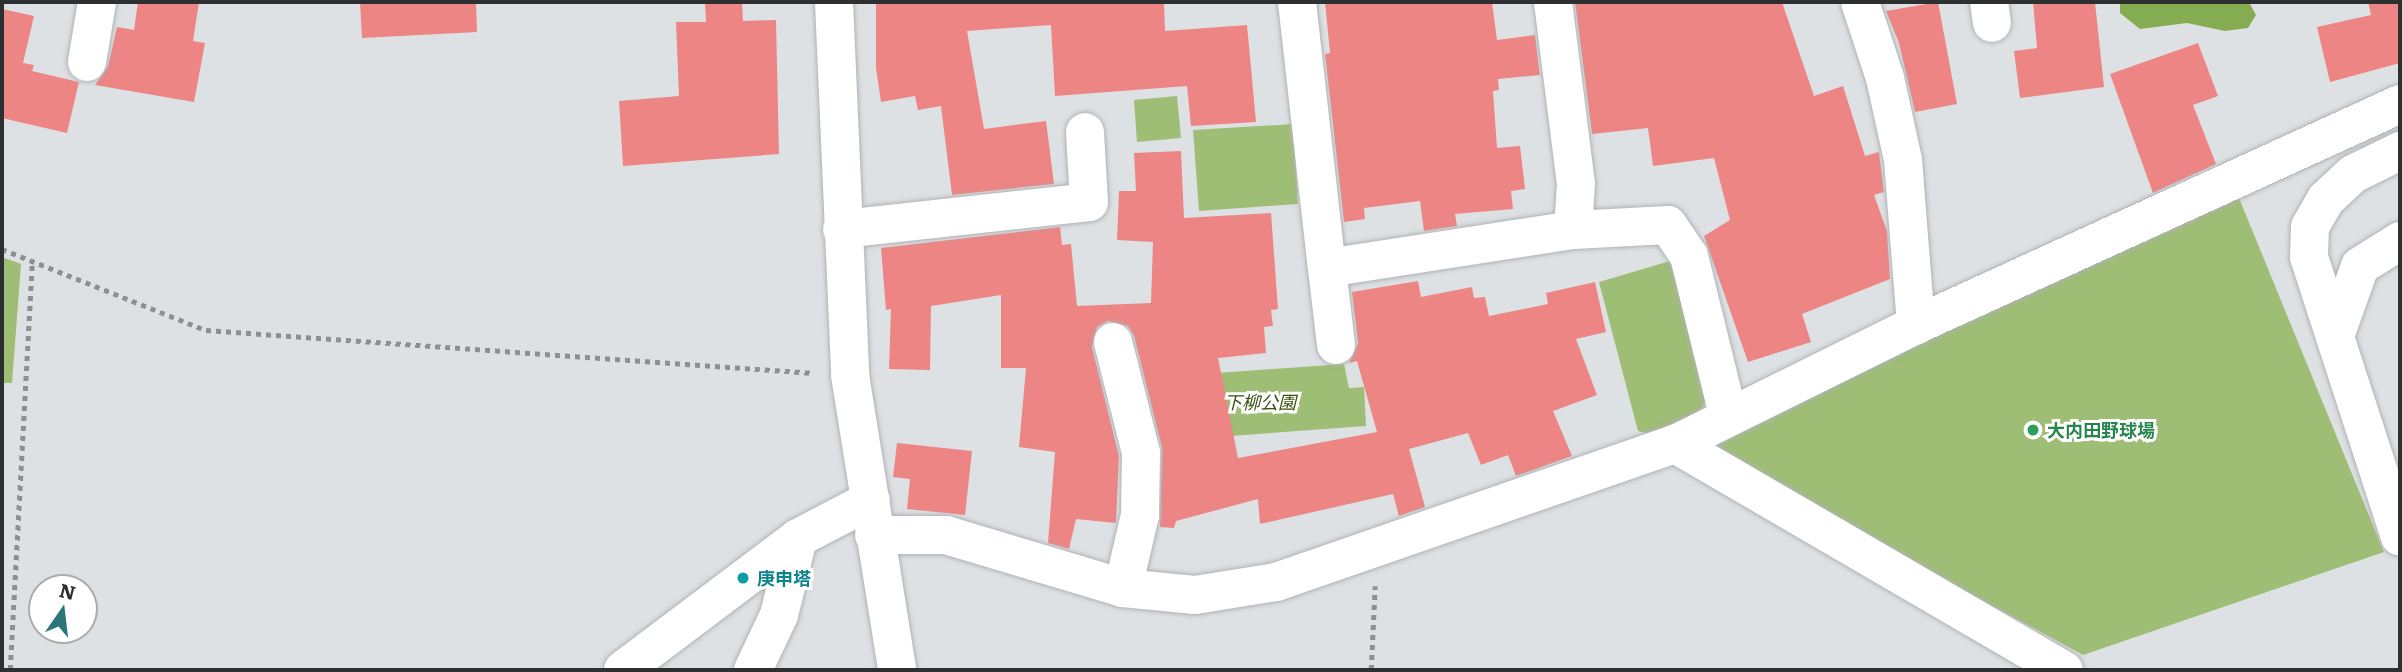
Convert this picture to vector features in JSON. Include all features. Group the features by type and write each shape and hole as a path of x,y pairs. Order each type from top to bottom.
{"street":[{"path":"87,62 97,2"},
{"path":"834,2 850,375 897,670"},
{"path":"1297,2 1336,345"},
{"path":"1553,2 1576,184 1573,230"},
{"path":"1860,2 1885,78 1903,160 1916,325"},
{"path":"623,670 798,538 872,517 946,535 1124,588 1195,596 1276,582 1376,550 1675,444 1728,415 1916,325 2400,104"},
{"path":"842,229 1090,202 1085,132"},
{"path":"2400,151 2353,174 2326,199 2310,227 2309,257 2334,336 2393,488 2400,537"},
{"path":"1327,268 1573,230 1668,225 1689,256 1728,415"},
{"path":"2334,336 2360,266 2400,241"},
{"path":"1113,342 1141,453 1140,515 1124,588"},
{"path":"1675,444 2064,670"},
{"path":"753,670 779,615 798,538"}],"path":[{"path":"2,249 206,330 850,375"},
{"path":"10,670 32,261"},
{"path":"1371,670 1376,550"}],"green space":[{"path":"2120,2 2249,2 2256,15 2248,28 2225,31 2187,23 2140,29 2120,13"},
{"path":"1177,96 1181,138 1137,142 1134,100"},
{"path":"1293,124 1298,204 1199,211 1193,130"},
{"name":"大内田野球場","path":"2239,198 2384,552 2083,655 1701,448 1764,412"},
{"path":"2,257 21,264 12,383 2,383"},
{"path":"1670,261 1707,381 1705,402 1699,415 1646,433 1638,431 1599,282"},
{"name":"下柳公園","path":"1344,364 1349,388 1364,387 1366,426 1217,437 1203,374"}],"building":[{"path":"138,2 199,2 193,41 205,43 194,102 95,85 108,66 117,27 134,30"},
{"path":"360,2 476,2 477,32 362,38"},
{"path":"705,2 742,2 743,21 776,20 779,154 623,166 619,101 679,96 676,22 706,22"},
{"path":"876,2 1164,2 1165,31 1247,25 1256,122 1191,126 1187,86 1055,96 1051,25 967,31 984,129 1046,121 1054,184 952,195 941,106 918,110 915,96 881,102 876,68"},
{"path":"1325,2 1492,2 1497,40 1535,35 1540,75 1498,79 1499,90 1493,91 1497,148 1520,146 1525,189 1511,191 1513,209 1455,214 1457,226 1424,231 1420,201 1364,208 1365,219 1344,222 1325,54 1330,53"},
{"path":"1575,2 1782,2 1814,96 1843,86 1865,156 1879,152 1884,192 1874,195 1887,231 1890,279 1802,314 1811,342 1748,362 1704,236 1730,220 1714,158 1653,166 1648,128 1592,134"},
{"path":"1938,2 1957,104 1915,112 1899,43 1886,11"},
{"path":"2033,2 2095,2 2104,87 2020,98 2014,51 2037,48"},
{"path":"2368,2 2400,2 2400,63 2330,82 2317,27 2371,15"},
{"path":"2,9 34,16 23,63 34,65 32,71 79,82 67,133 2,118"},
{"path":"2198,43 2218,96 2193,105 2216,164 2153,193 2110,74"},
{"path":"1181,151 1184,218 1271,213 1278,309 1271,310 1273,326 1264,327 1266,353 1218,358 1238,458 1377,432 1357,361 1349,363 1358,343 1352,292 1418,281 1421,297 1472,287 1474,298 1485,297 1489,316 1548,304 1546,293 1595,282 1606,332 1576,339 1597,395 1553,411 1572,456 1516,476 1508,455 1481,465 1468,433 1409,449 1425,507 1399,516 1393,494 1260,524 1258,499 1176,521 1174,528 1160,527 1162,448 1134,336 1128,326 1108,321 1097,327 1092,347 1119,456 1116,523 1076,519 1069,549 1048,543 1055,452 1019,447 1026,368 1001,368 1001,295 931,306 930,370 889,369 891,309 886,310 881,248 1060,227 1062,245 1071,244 1077,306 1151,303 1153,242 1117,240 1119,191 1136,191 1134,153"},
{"path":"897,443 972,451 965,515 907,509 910,479 893,477"}],"place":[{"name":"大内田野球場","path":"2033,430"},
{"name":"庚申塔","path":"743,578"}]}
